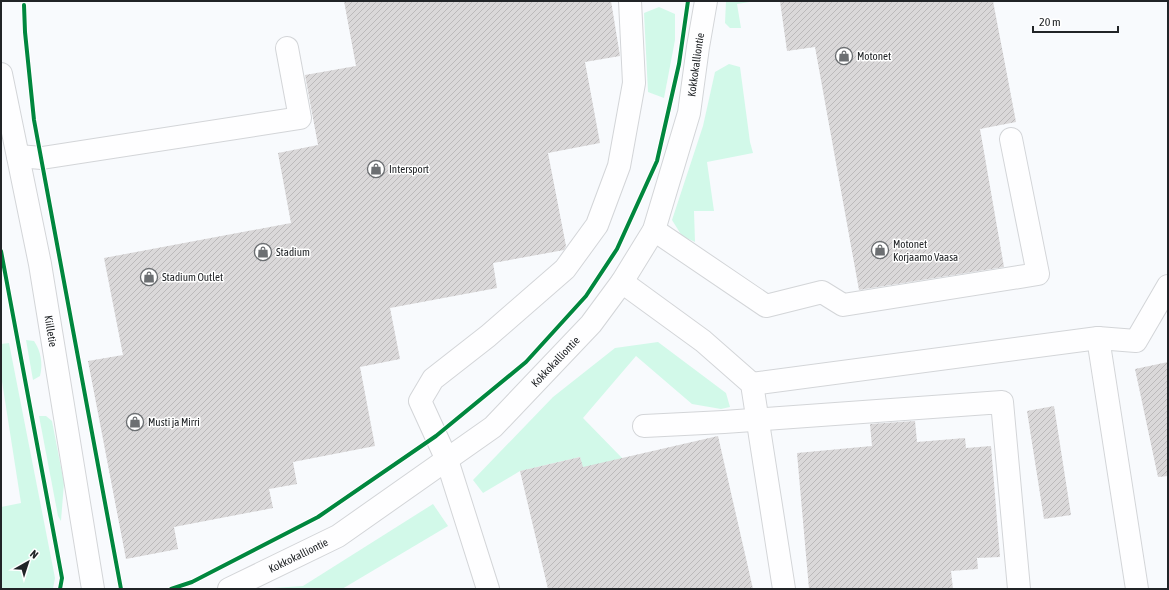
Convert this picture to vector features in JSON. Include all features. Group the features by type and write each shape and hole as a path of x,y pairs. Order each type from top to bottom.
{"street":[{"path":"488,589 446,460 420,401 432,379 488,336 565,269 597,225 619,166 634,83 630,1"},
{"name":"Kokkokalliontie","path":"229,589 338,536 493,427 590,324 622,282 654,230 689,113 706,1"},
{"path":"18,156 42,158 300,118 287,48"},
{"name":"Kiilletie","path":"1,74 40,264 93,589"},
{"path":"654,230 766,306 822,292 843,305 1038,274 1011,139"},
{"path":"622,282 703,341 752,384 784,589"},
{"path":"752,384 1098,338 1136,341 1168,286"},
{"path":"1098,338 1137,589"},
{"path":"644,426 758,420 1002,402 1018,589"}],"green space":[{"path":"726,1 756,1 737,4 741,28 730,28 725,23"},
{"path":"659,7 675,14 675,40 664,98 648,92 644,13"},
{"path":"729,64 740,67 750,142 753,153 707,162 714,211 694,211 695,242 682,236 672,220 703,126 715,72"},
{"path":"26,340 34,341 41,358 40,376 33,380"},
{"path":"658,342 726,393 730,407 721,409 692,404 636,356 583,418 622,458 612,589 580,457 520,471 483,493 473,480 553,397 615,348"},
{"path":"9,343 55,578 53,589 1,589 1,507 21,503 1,375 1,344"},
{"path":"39,416 46,416 52,421 64,483 61,521 58,516"},
{"path":"433,504 448,526 342,589 273,589 303,586"}],"building":[{"path":"344,1 611,1 620,56 585,62 600,143 548,153 566,246 564,250 493,263 497,288 390,308 400,359 360,367 375,446 293,462 297,484 269,489 273,508 174,527 178,549 126,559 88,361 123,355 104,258 291,223 278,153 318,145 305,75 356,66"},
{"path":"780,1 993,1 1016,122 980,129 1004,267 859,290 815,47 787,51"},
{"path":"1168,362 1168,476 1158,477 1135,369"},
{"path":"1054,406 1071,515 1044,519 1027,411"},
{"path":"915,421 917,442 965,438 966,448 991,446 1000,557 977,558 978,569 951,571 953,589 809,589 797,453 872,446 870,424"},
{"path":"718,436 753,589 548,589 520,471 580,457 583,467"}],"cycle path":[{"path":"171,589 192,582 318,517 436,436 526,362 586,296 617,249 657,161 679,64 688,1"},
{"path":"24,5 25,32 34,120 121,589"},
{"path":"1,251 62,578 60,589"}],"place":[{"name":"Motonet","path":"844,56"},
{"name":"Intersport","path":"376,169"},
{"name":"Motonet Korjaamo Vaasa","path":"880,250"},
{"name":"Stadium","path":"263,252"},
{"name":"Stadium Outlet","path":"149,277"},
{"name":"Musti ja Mirri","path":"135,422"}]}
